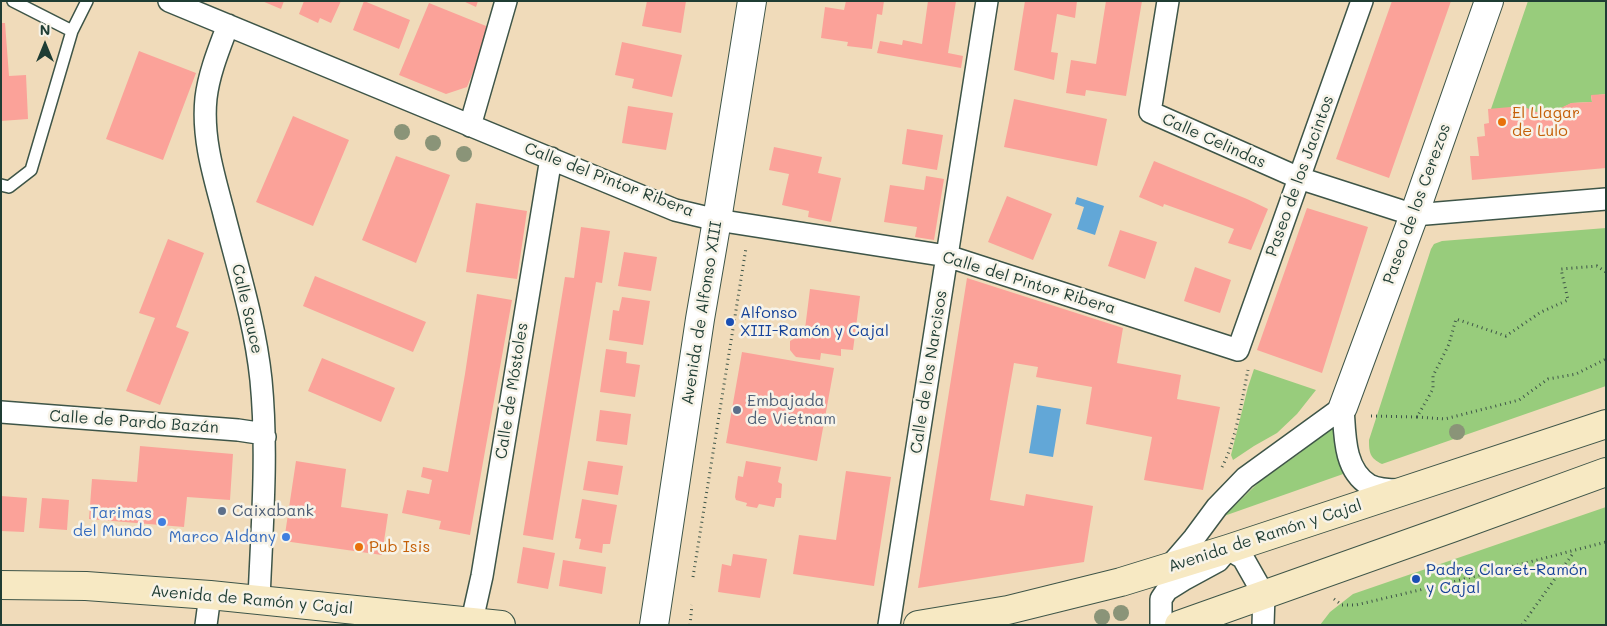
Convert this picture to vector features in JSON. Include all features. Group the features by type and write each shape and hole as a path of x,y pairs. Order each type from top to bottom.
{"main road":[{"name":"Avenida de Ramón y Cajal","path":"918,625 1008,610 1121,582 1228,549 1606,424"},
{"path":"1179,625 1606,472"},
{"name":"Avenida de Ramón y Cajal","path":"1,585 86,586 210,595 472,624 501,625"}],"street":[{"name":"Calle del Pintor Ribera","path":"169,1 675,210 717,220 947,256 1244,358"},
{"path":"470,126 506,1"},
{"name":"Avenida de Alfonso XIII","path":"654,625 700,319 752,1"},
{"name":"Calle de los Narcisos","path":"889,625 987,1"},
{"name":"Calle Celindas","path":"1168,1 1150,112 1299,178"},
{"name":"Paseo de los Jacintos","path":"1244,358 1299,178 1362,1"},
{"name":"Paseo de los Cerezos","path":"1402,491 1370,486 1358,476 1351,464 1346,448 1343,407 1414,215 1489,1"},
{"name":"Calle Sauce","path":"228,25 211,73 206,97 205,126 211,165 254,332 261,380 265,437 259,599"},
{"name":"Calle de Móstoles","path":"472,624 482,576 551,158"},
{"path":"1299,178 1414,215 1606,199"},
{"path":"1169,567 1194,538 1216,507 1245,478 1343,407"},
{"name":"Calle de Pardo Bazán","path":"1,412 238,430 258,433 265,437"},
{"path":"1161,625 1161,599 1167,590 1218,561 1228,549 1244,558 1264,595 1263,625"},
{"path":"206,625 210,595"}],"lane":[{"path":"13,1 72,31"},
{"path":"1,185 9,187 31,170 72,31 87,1"}],"path":[{"path":"693,577 746,248 755,245"},
{"path":"1417,417 1433,389 1433,376 1449,344 1456,319 1506,336 1541,312 1568,300 1561,269 1597,266 1606,272"},
{"path":"1218,474 1225,461 1232,439 1244,358"},
{"path":"1371,416 1445,419 1520,400 1548,379 1576,374 1606,359"},
{"path":"1334,598 1342,605 1356,605 1574,552 1606,542"},
{"path":"1522,625 1574,552"},
{"path":"690,625 692,606"}],"green space":[{"path":"1528,1 1606,1 1606,94 1591,96 1592,102 1572,103 1553,112 1491,109"},
{"path":"1606,228 1606,386 1382,464 1375,460 1370,452 1369,440 1434,244 1442,241"},
{"path":"1254,369 1316,390 1297,414 1277,433 1233,460 1231,455"},
{"path":"1337,414 1335,445 1338,458 1346,473 1224,516 1259,482 1300,453 1323,432"},
{"path":"1606,507 1606,625 1320,625 1330,612 1353,594"}],"water":[{"path":"1077,197 1104,206 1095,235 1077,229 1084,207 1075,204"},
{"path":"1037,405 1061,409 1053,457 1029,453"}],"building":[{"path":"262,1 284,1 281,9"},
{"path":"304,1 341,1 331,23 320,18 318,23 299,14"},
{"path":"364,1 410,20 399,49 353,30"},
{"path":"463,1 478,1 476,7"},
{"path":"647,1 686,1 681,33 642,26"},
{"path":"846,1 884,1 882,15 877,14 872,49 847,46 848,42 821,38 825,7 844,10"},
{"path":"928,1 956,1 948,53 963,56 961,68 877,53 880,41 902,45 903,40 922,44"},
{"path":"1025,1 1077,1 1075,18 1057,14 1051,52 1058,53 1054,80 1014,70"},
{"path":"1106,1 1142,1 1126,96 1086,90 1085,96 1066,93 1071,60 1096,64"},
{"path":"1392,1 1451,1 1389,178 1336,159"},
{"path":"429,3 491,28 467,87 446,94 399,75"},
{"path":"1,23 5,23 9,76 26,75 28,119 1,121"},
{"path":"622,42 682,55 672,97 632,88 634,79 615,75"},
{"path":"139,51 196,73 163,160 106,139"},
{"path":"1606,94 1606,168 1472,180 1470,156 1479,156 1477,137 1485,136 1484,124 1489,123 1488,109 1522,106 1539,113 1553,112 1571,103 1592,102 1591,95"},
{"path":"1014,99 1107,119 1097,166 1004,147"},
{"path":"628,106 673,113 666,150 622,143"},
{"path":"293,116 349,140 313,226 256,202"},
{"path":"907,129 943,135 937,170 902,164"},
{"path":"774,147 822,157 818,173 841,178 831,222 808,217 809,211 782,205 789,174 769,170"},
{"path":"396,156 450,175 416,263 362,240"},
{"path":"1154,161 1268,209 1251,250 1228,243 1234,229 1164,204 1163,207 1139,197"},
{"path":"926,176 944,179 934,240 915,237 917,227 884,222 890,185 924,190"},
{"path":"1007,196 1052,214 1033,260 988,242"},
{"path":"476,203 527,211 517,279 466,272"},
{"path":"1307,208 1368,227 1322,373 1257,350"},
{"path":"581,227 610,231 602,283 596,282 553,540 523,535 565,277 574,278"},
{"path":"1120,230 1157,242 1145,279 1108,266"},
{"path":"168,239 204,253 176,327 189,332 160,405 126,391 155,318 139,313"},
{"path":"624,252 657,257 651,291 618,286"},
{"path":"1195,267 1231,280 1220,313 1184,301"},
{"path":"315,276 426,322 413,352 303,306"},
{"path":"967,278 1123,328 1117,363 1181,375 1177,399 1220,407 1203,490 1144,480 1152,437 1086,424 1092,387 1036,377 1038,367 1014,363 990,500 1024,506 1026,494 1093,506 1084,562 918,588"},
{"path":"810,289 860,296 853,350 841,349 841,356 821,353 820,360 796,357 790,350 790,341 797,337 804,337"},
{"path":"477,294 512,300 470,535 439,529 441,521 402,513 407,490 429,494 432,480 421,477 423,467 448,472"},
{"path":"622,297 650,301 643,345 609,340 613,310 619,311"},
{"path":"606,349 627,352 626,363 640,365 635,397 600,392"},
{"path":"742,352 834,368 817,461 726,443"},
{"path":"322,358 395,388 381,422 308,391"},
{"path":"600,410 631,414 627,445 596,441"},
{"path":"140,446 233,454 230,500 187,497 184,527 89,519 92,479 137,482"},
{"path":"296,461 346,469 341,507 388,514 382,555 284,541"},
{"path":"588,461 623,466 618,495 583,490"},
{"path":"746,461 781,467 778,482 782,484 781,498 776,498 774,507 759,504 757,508 746,506 747,503 736,500 738,476 743,477"},
{"path":"846,471 891,477 874,586 793,574 799,535 836,540"},
{"path":"1,496 27,498 24,532 1,531"},
{"path":"42,498 69,500 67,530 39,528"},
{"path":"582,499 617,505 610,544 603,544 602,553 579,549 581,539 575,538"},
{"path":"523,547 555,553 548,589 517,583"},
{"path":"733,554 767,559 760,598 718,592 722,564 731,566"},
{"path":"563,560 606,567 602,594 559,586"}],"place":[{"name":"El Llagar de Lulo","path":"1502,122"},
{"name":"Alfonso XIII-Ramón y Cajal","path":"730,322"},
{"name":"Embajada de Vietnam","path":"737,410"},
{"name":"Caixabank","path":"222,511"},
{"name":"Tarimas del Mundo","path":"162,522"},
{"name":"Marco Aldany","path":"286,537"},
{"name":"Pub Isis","path":"359,547"},
{"name":"Padre Claret-Ramón y Cajal","path":"1416,579"}]}
